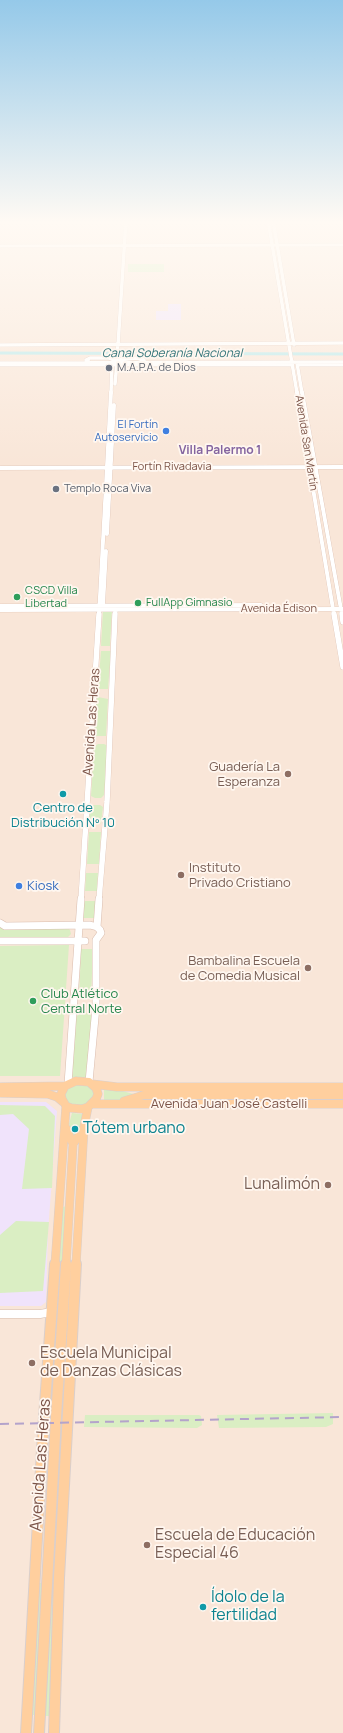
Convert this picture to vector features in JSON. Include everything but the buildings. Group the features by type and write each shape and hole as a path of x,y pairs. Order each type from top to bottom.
{"main road":[{"name":"Avenida Las Heras","path":"66,1085 80,935 115,362 118,345 121,301"},
{"name":"Avenida San Martín","path":"282,301 343,667"},
{"path":"287,301 294,344"},
{"path":"0,345 343,344"},
{"path":"0,364 115,362 343,364"},
{"path":"21,363 48,365"},
{"path":"189,365 220,363"},
{"name":"Avenida San Martín","path":"298,364 342,607 343,622"},
{"name":"Avenida Édison","path":"0,606 342,607"},
{"name":"Avenida Édison","path":"0,610 100,606"},
{"name":"Avenida Las Heras","path":"90,1083 96,1007 96,940 101,933 99,928 116,607"},
{"path":"0,923 5,926 80,935 96,940"},
{"path":"80,935 86,926 99,928"},
{"path":"0,941 80,935"},
{"path":"0,1087 66,1085 80,1080 90,1083 96,1088 98,1094 90,1105 77,1109 65,1104 56,1096 48,1094 0,1093"},
{"name":"Avenida Juan José Castelli","path":"90,1083 117,1087 144,1095"},
{"path":"65,1104 61,1094 66,1085"},
{"name":"Avenida Juan José Castelli","path":"117,1087 343,1087"},
{"name":"Avenida Juan José Castelli","path":"115,1103 144,1095 343,1095"},
{"name":"Avenida Juan José Castelli","path":"90,1105 115,1103 343,1104"},
{"name":"Avenida Las Heras","path":"26,1733 65,1126 65,1104"},
{"name":"Avenida Las Heras","path":"54,1733 59,1578 84,1127 90,1105"},
{"name":"Avenida Las Heras","path":"39,1733 73,1144 65,1126"},
{"name":"Avenida Las Heras","path":"73,1144 84,1127"}],"street":[{"path":"0,364 48,365 115,362 189,365 292,364"},
{"name":"Fortín Rivadavia","path":"0,468 343,467"},
{"path":"0,1314 40,1314 52,1312"}],"shaded area":[{"path":"0,301 343,301 343,1733 0,1733"},
{"path":"168,304 181,304 181,320 156,320 156,311 168,311"},
{"path":"0,1102 46,1102 57,1111 48,1232 46,1302 41,1306 0,1306"}],"green space":[{"path":"103,610 112,610 110,646 101,646"},
{"path":"101,651 111,651 108,689 98,689"},
{"path":"98,697 108,699 106,736 94,736 96,700"},
{"path":"98,744 108,746 104,795 101,798 95,798 91,796 94,747"},
{"path":"93,805 100,805 103,807 101,823 98,825 89,823 90,807"},
{"path":"89,832 101,832 99,864 87,864"},
{"path":"86,873 98,873 97,891 85,891"},
{"path":"83,901 96,901 95,918 83,918"},
{"path":"0,926 68,928 71,934 66,939 0,938"},
{"name":"Club Atlético Central Norte","path":"69,945 60,1076 0,1076 0,946"},
{"path":"81,949 93,949 91,997 79,998"},
{"path":"89,1013 92,1016 87,1077 71,1077 75,1017 80,1014"},
{"path":"88,1083 95,1093 93,1100 81,1107 67,1103 64,1092 69,1085"},
{"path":"104,1090 119,1090 137,1095 118,1101 104,1101"},
{"path":"0,1105 45,1106 55,1116 52,1188 22,1189 29,1129 13,1114 0,1115"},
{"path":"72,1113 82,1114 82,1126 75,1139 69,1124"},
{"path":"67,1206 61,1293 57,1293 63,1207"},
{"path":"16,1221 49,1222 43,1291 0,1293 0,1235"},
{"path":"333,1413 333,1424 326,1427 219,1428 217,1415"},
{"path":"85,1415 199,1415 201,1416 202,1425 197,1428 84,1427"},
{"path":"51,1581 56,1581 50,1716 44,1716"},
{"path":"39,1583 45,1583 37,1715 31,1715"}],"waterway":[{"name":"Canal Soberanía Nacional","path":"0,353 343,354"}],"railway":[{"path":"0,1424 343,1417"}],"place":[{"name":"M.A.P.A. de Dios","path":"109,368"},
{"name":"El Fortín Autoservicio","path":"166,431"},
{"name":"Templo Roca Viva","path":"56,489"},
{"name":"CSCD Villa Libertad","path":"17,597"},
{"name":"FullApp Gimnasio","path":"138,603"},
{"name":"Guadería La Esperanza","path":"288,774"},
{"name":"Centro de Distribución Nº 10","path":"63,794"},
{"name":"Instituto Privado Cristiano","path":"181,875"},
{"name":"Kiosk","path":"19,886"},
{"name":"Bambalina Escuela de Comedia Musical","path":"308,968"},
{"name":"Club Atlético Central Norte","path":"33,1001"},
{"name":"Tótem urbano","path":"75,1129"},
{"name":"Lunalimón","path":"328,1185"},
{"name":"Escuela Municipal de Danzas Clásicas","path":"32,1363"},
{"name":"Escuela de Educación Especial 46","path":"147,1545"},
{"name":"Ídolo de la fertilidad","path":"203,1607"}],"district":[{"name":"Villa Palermo 1","path":"220,451"}]}
